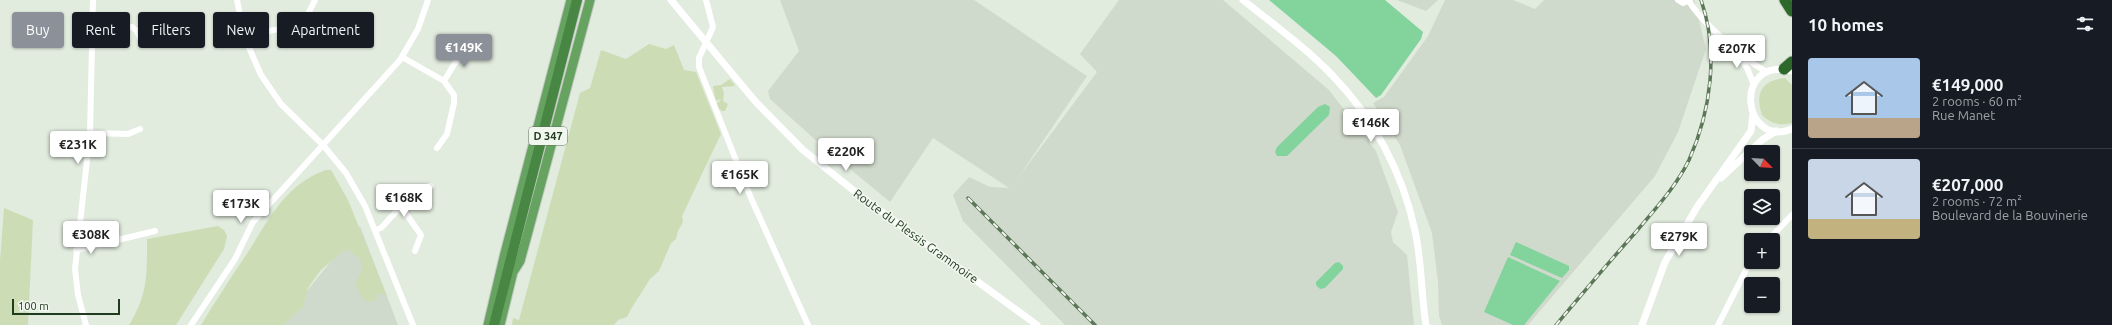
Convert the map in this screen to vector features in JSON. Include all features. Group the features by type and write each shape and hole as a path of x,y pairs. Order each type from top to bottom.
{"highway":[{"name":"D 347","path":"494,325 577,0"},
{"name":"D 347","path":"513,272 583,0"},
{"path":"1785,0 1792,11"}],"main road":[{"path":"488,325 504,257 571,0"},
{"path":"513,272 520,261 590,0"},
{"name":"D 347","path":"500,325 513,272"}],"street":[{"path":"93,0 93,12"},
{"path":"237,0 239,12"},
{"path":"269,31 299,25 305,20 315,0"},
{"path":"191,325 235,259 253,222 402,57 418,29 428,0"},
{"name":"Route du Plessis Grammoire","path":"671,0 706,44 779,126 820,165 1037,325"},
{"path":"706,0 713,26 699,58 699,67 751,198 808,325"},
{"path":"1244,0 1332,74 1355,100 1384,146 1400,182 1415,231 1426,325"},
{"path":"1678,0 1683,3 1689,1 1718,34 1755,66 1767,72"},
{"path":"444,81 466,45"},
{"path":"1734,47 1747,68 1754,85"},
{"path":"86,325 76,278 76,250 86,181 90,133 92,48"},
{"path":"249,48 268,86 288,112 323,145 346,173 365,206 413,325"},
{"path":"402,57 444,81 454,95 454,104 447,134 437,148"},
{"path":"1642,325 1665,262 1696,207 1751,131 1753,114 1750,100 1754,85 1767,72 1789,67"},
{"path":"1753,114 1766,128 1776,131 1790,132"},
{"path":"90,133 128,134 140,129"},
{"path":"1712,186 1762,140 1776,131"},
{"path":"375,230 381,228 417,192 426,186 431,186"},
{"path":"402,208 421,235 415,251"},
{"path":"1775,233 1792,216"},
{"path":"76,250 155,230"},
{"path":"78,233 99,243"},
{"path":"1718,325 1746,269"}],"shaded area":[{"path":"780,0 974,0 1087,76 1018,178 1097,72 1080,54 1119,0 1223,0 1329,90 1376,151 1398,212 1391,232 1393,242 1407,255 1414,325 1065,325 963,221 953,195 969,177 990,187 1009,188 933,138 890,202 821,145 770,99 768,91 799,51"},
{"path":"1269,0 1385,0 1423,32 1421,39 1381,95 1376,98 1336,56"},
{"path":"1397,0 1438,0 1426,11"},
{"path":"1445,0 1513,0 1535,9 1544,0 1694,0 1706,49 1678,132 1655,176 1528,325 1442,325 1439,316 1438,282 1432,233 1400,145 1373,103 1384,97 1428,36"},
{"path":"649,44 666,49 674,45 684,70 696,72 721,134 682,216 683,222 676,239 671,243 659,271 650,279 627,317 618,320 614,325 512,325 513,318 519,320 580,93 590,88 601,50 626,59"},
{"path":"1785,78 1792,85 1792,123 1780,124 1772,122 1762,115 1759,101 1762,89 1765,85 1777,79"},
{"path":"730,79 735,86 722,87 724,93 723,101 728,104 725,111 722,111 717,107 717,103 721,100 720,99 717,101 715,98 713,86 721,85"},
{"path":"1325,104 1330,107 1329,115 1287,156 1277,156 1275,152 1277,147 1318,107"},
{"path":"326,170 331,170 348,200 387,296 379,293 375,301 365,302 355,284 362,269 361,260 347,249 320,271 308,288 303,307 283,325 201,325 271,215 289,193 300,184 312,176"},
{"path":"4,208 33,220 28,325 0,325 0,261"},
{"path":"218,226 224,230 227,236 224,249 176,325 129,325 140,304 143,294 147,263 147,239"},
{"path":"360,226 398,325 276,325 301,298"},
{"path":"1516,242 1569,266 1569,270 1562,278 1510,255"},
{"path":"1508,257 1560,281 1524,325 1513,325 1484,312"},
{"path":"1339,262 1343,266 1343,269 1325,288 1320,289 1316,285 1316,282 1335,263"}],"railway":[{"path":"1556,325 1664,198 1678,180 1689,160 1703,122 1710,81 1710,40 1707,20 1701,0"},
{"path":"968,198 1095,325"}]}
